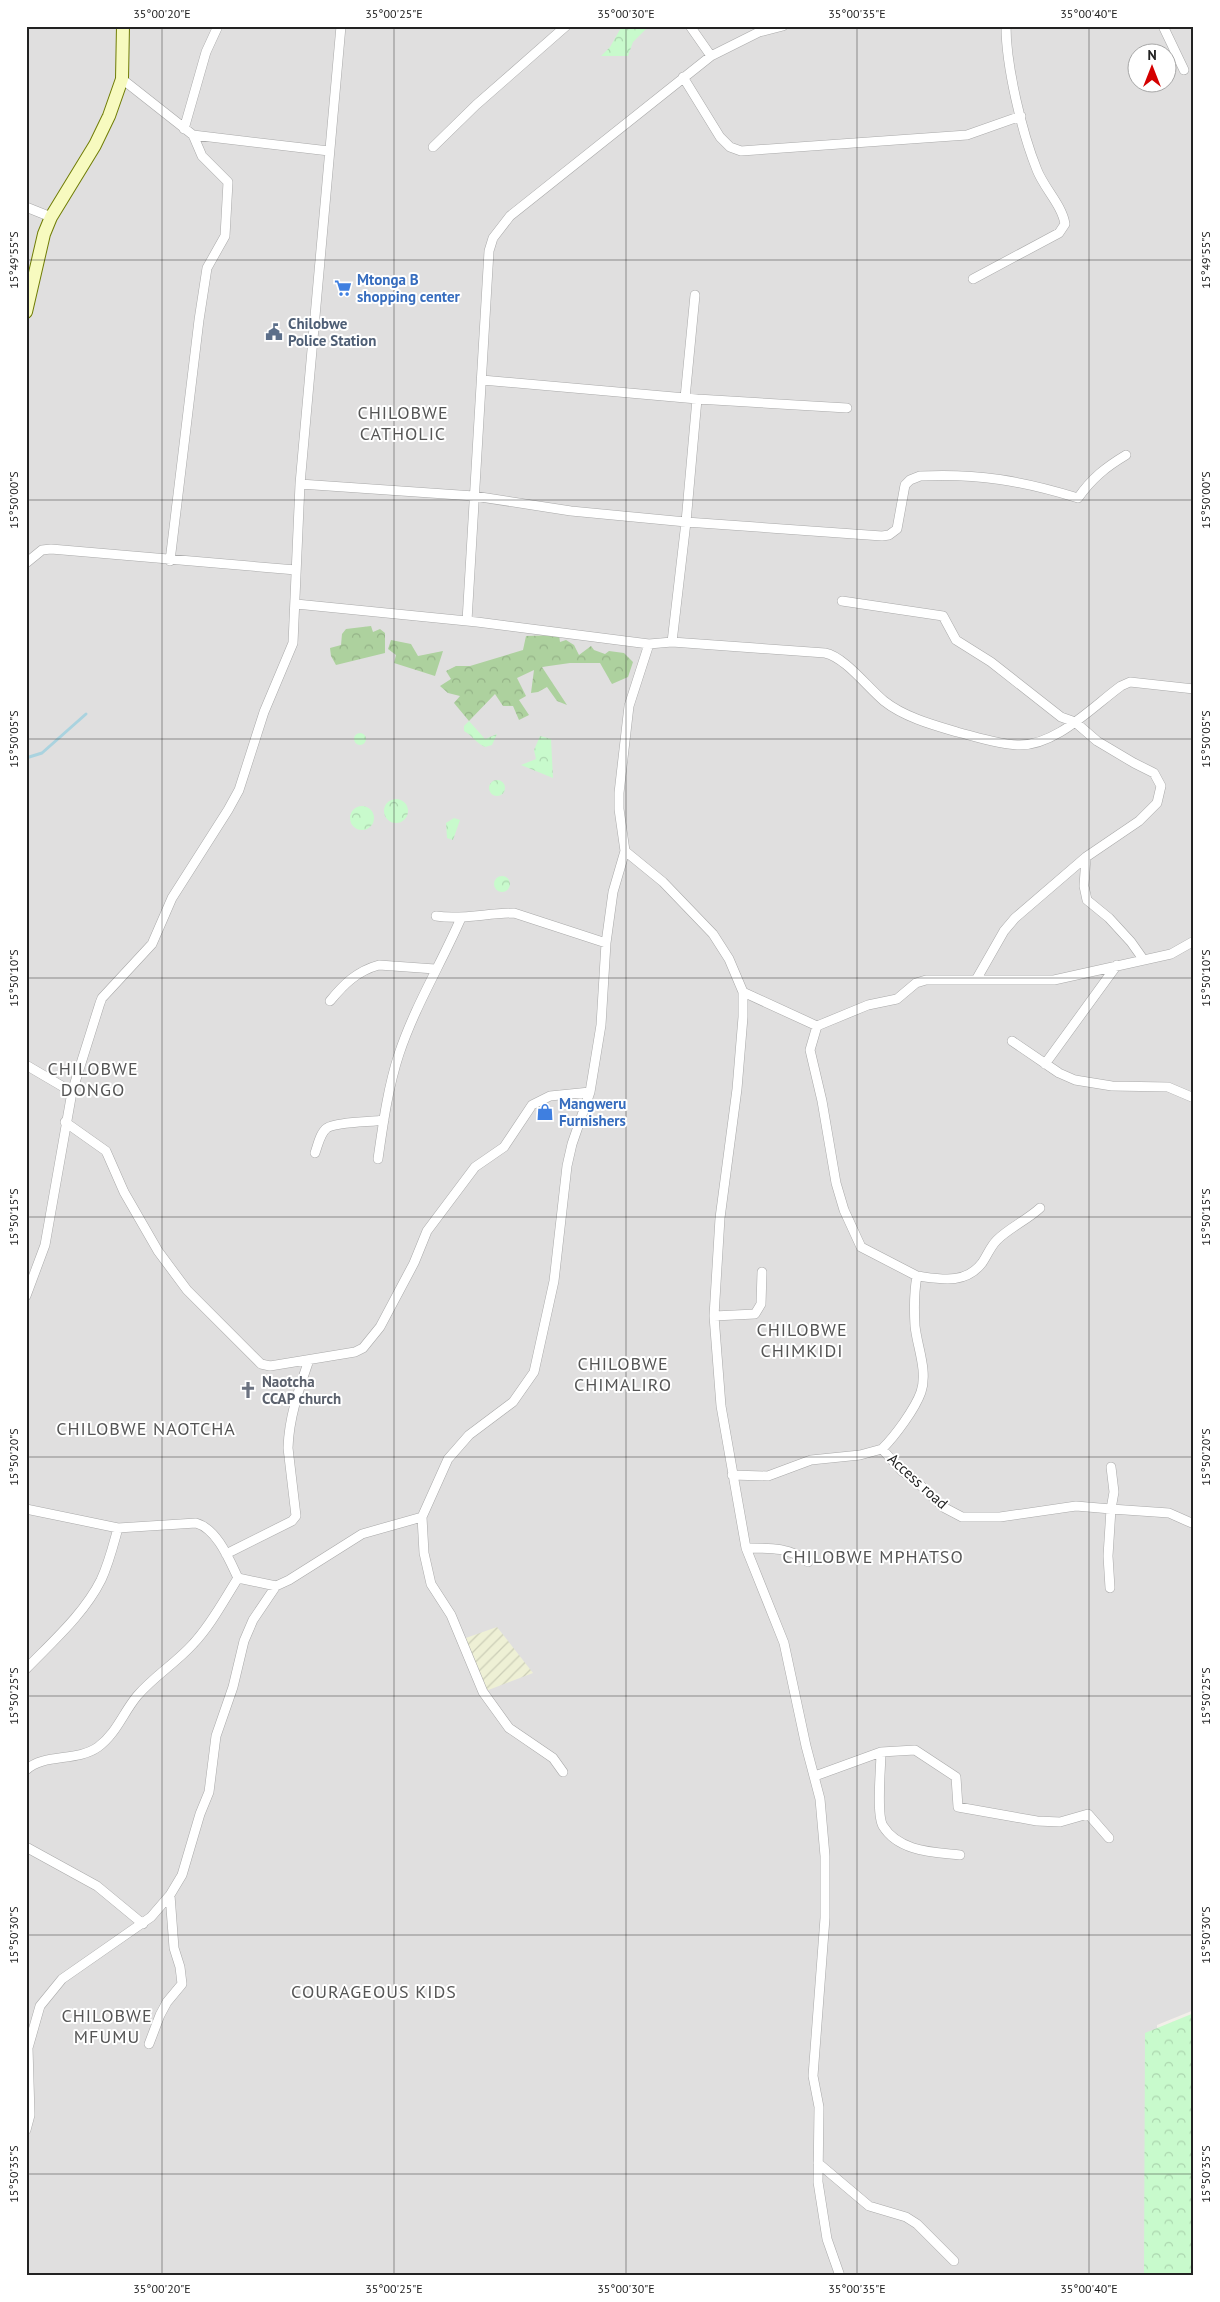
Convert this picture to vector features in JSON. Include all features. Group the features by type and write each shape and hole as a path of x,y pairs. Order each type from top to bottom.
{"street":[{"path":"26,312 40,246 51,217 95,145 109,116 122,79 123,26"},
{"path":"184,129 206,52 218,26"},
{"path":"26,1296 45,1245 65,1122 72,1092 102,998 152,944 172,898 239,790 264,712 293,643 300,484 341,26"},
{"path":"433,147 476,105 566,26"},
{"path":"690,26 711,56"},
{"path":"467,621 489,251 493,238 510,216 711,56 759,32 783,26"},
{"path":"974,279 1059,233 1065,224 1037,169 1021,116 1009,59 1006,26"},
{"path":"1163,26 1184,70"},
{"path":"683,77 720,137 730,147 741,151 967,135 1021,116"},
{"path":"122,79 193,135 329,151"},
{"path":"170,561 182,452 207,268 226,236 228,215 228,182 202,156 193,135"},
{"path":"26,207 51,217"},
{"path":"685,398 695,296"},
{"path":"482,380 697,399 847,408"},
{"path":"672,642 686,522 697,399"},
{"path":"300,484 474,496 571,512 686,522 889,535 897,529 905,485 915,478 932,476 995,478 1030,483 1078,498 1090,480 1104,468 1126,455"},
{"path":"26,563 42,550 51,549 170,561 296,570"},
{"path":"842,601 943,616 956,640 991,662 1061,717 1075,722 1097,741 1134,764 1154,773 1161,786 1157,803 1148,814 1086,857 1016,918 1004,931 976,980"},
{"path":"296,604 467,621 649,644 672,642 831,654 885,702 931,724 993,741 1018,745 1036,742 1055,734 1075,722 1121,686 1130,682 1194,689"},
{"path":"563,1772 553,1758 509,1728 483,1692 451,1614 431,1584 424,1553 422,1517 448,1460 469,1435 513,1402 534,1372 554,1281 567,1166 572,1144 590,1092 601,1025 606,944 614,892 625,852 619,809 620,783 629,706 649,644"},
{"path":"625,852 663,882 713,934 729,959 743,992 743,1017 737,1089 720,1218 714,1316 721,1406 746,1548 784,1644 806,1746 820,1799 825,1856 825,1928 813,2062 814,2084 819,2108 818,2182 827,2239 840,2276"},
{"path":"1086,857 1084,886 1087,900 1109,918 1131,942 1143,959"},
{"path":"436,916 461,918 498,913 514,913 606,944"},
{"path":"378,1159 384,1120 399,1054 435,969 443,960 461,918"},
{"path":"743,992 817,1026 868,1005 897,999 920,981 1054,980 1171,954 1194,941"},
{"path":"330,1001 349,980 372,967 379,965 435,969"},
{"path":"1045,1064 1117,965"},
{"path":"817,1026 810,1050 822,1101 836,1183 844,1210 861,1247 917,1276 951,1281 977,1270 996,1241 1027,1220 1040,1208"},
{"path":"1012,1042 1059,1073 1075,1080 1112,1086 1168,1087 1194,1098"},
{"path":"26,1065 72,1092"},
{"path":"65,1122 106,1151 124,1192 158,1251 187,1290 261,1364 270,1366 355,1352 363,1348 380,1327 395,1301 427,1231 475,1167 504,1147 532,1105 550,1096 590,1092"},
{"path":"315,1153 326,1128 336,1124 384,1120"},
{"path":"714,1316 754,1314 761,1304 762,1272"},
{"path":"882,1449 896,1434 922,1392 921,1357 915,1326 914,1292 917,1276"},
{"path":"226,1554 292,1521 296,1516 288,1437 296,1398 308,1360"},
{"name":"Access road","path":"732,1475 768,1476 811,1460 860,1455 882,1449 943,1507 962,1517 1000,1517 1046,1512 1076,1506 1169,1513 1194,1524"},
{"path":"1110,1466 1114,1492 1108,1556 1110,1588"},
{"path":"26,1509 118,1528 196,1523 203,1525 210,1531 226,1554 238,1578"},
{"path":"26,2130 30,2115 27,2058 30,2037 40,2006 57,1984 96,1954 143,1924 170,1896 182,1875 200,1814 208,1798 216,1736 233,1687 244,1641 253,1620 276,1586 362,1534 422,1517"},
{"path":"26,1669 61,1633 97,1588 112,1554 118,1528"},
{"path":"746,1548 779,1549 797,1552 808,1562"},
{"path":"238,1578 276,1586"},
{"path":"26,1770 34,1764 81,1755 91,1751 108,1738 144,1688 193,1645 238,1578"},
{"path":"815,1776 881,1752 915,1750 956,1777 958,1807 1036,1821 1060,1822 1088,1814 1109,1838"},
{"path":"881,1752 880,1808 883,1826 904,1846 960,1855"},
{"path":"26,1847 97,1886 143,1924"},
{"path":"150,2044 160,2015 167,2002 182,1984 180,1967 174,1948 170,1896"},
{"path":"818,2164 869,2206 881,2212 906,2217 917,2224 954,2262"}],"shaded area":[{"path":"26,26 1194,26 1194,2010 1157,2025 1155,2276 26,2276"}],"green space":[{"path":"622,26 649,26 633,42 628,56 601,56 610,47"},
{"path":"371,626 373,632 380,629 385,633 385,653 336,665 331,656 330,648 341,645 342,634 346,629"},
{"path":"559,635 560,642 566,640 574,645 579,655 591,646 594,650 605,654 609,651 624,653 633,662 628,677 612,684 600,663 570,663 542,667 567,705 557,701 547,687 538,692 531,693 534,670 517,678 526,696 519,700 529,715 519,720 513,706 503,706 495,694 469,721 454,703 460,696 448,693 440,686 451,679 446,671 456,666 470,666 523,650 526,636"},
{"path":"391,640 411,644 418,656 443,651 435,676 394,663 396,655 388,649"},
{"path":"469,721 485,739 497,734 492,745 485,747 479,744 464,731 464,726"},
{"path":"358,733 362,733 366,739 362,745 358,745 354,741 354,737"},
{"path":"540,736 551,739 553,778 521,765 536,759 534,750"},
{"path":"494,780 500,780 505,785 503,794 494,796 489,791 489,785"},
{"path":"396,799 404,803 408,811 404,819 396,823 388,819 384,811 388,803"},
{"path":"362,806 371,809 374,818 371,827 362,830 353,827 350,818 353,809"},
{"path":"454,818 460,820 453,840 447,838 446,823"},
{"path":"499,876 505,876 510,881 508,890 499,892 494,887 494,881"},
{"path":"497,1627 533,1673 483,1692 463,1639"},
{"path":"1194,2013 1194,2276 1144,2276 1145,2033"}],"waterway":[{"path":"26,758 42,753 86,714"}],"place":[{"name":"Mtonga B shopping center","path":"343,288"},
{"name":"Chilobwe Police Station","path":"274,332"},
{"name":"Mangweru Furnishers","path":"545,1112"},
{"name":"Naotcha CCAP church","path":"248,1390"}],"district":[{"name":"CHILOBWE CATHOLIC","path":"403,422"},
{"name":"CHILOBWE DONGO","path":"93,1078"},
{"name":"CHILOBWE CHIMKIDI","path":"802,1339"},
{"name":"CHILOBWE CHIMALIRO","path":"623,1374"},
{"name":"CHILOBWE NAOTCHA","path":"146,1428"},
{"name":"CHILOBWE MPHATSO","path":"873,1556"},
{"name":"COURAGEOUS KIDS","path":"374,1991"},
{"name":"CHILOBWE MFUMU","path":"107,2025"}]}
